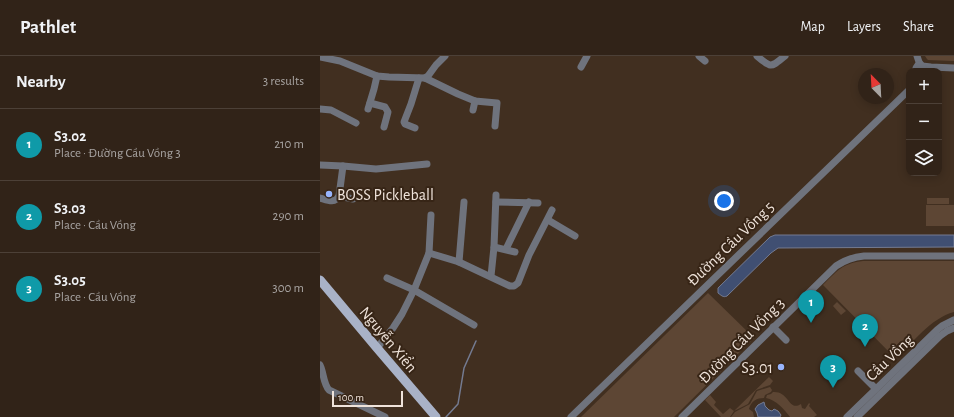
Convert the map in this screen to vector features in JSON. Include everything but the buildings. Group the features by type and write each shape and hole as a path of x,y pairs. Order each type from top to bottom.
{"main road":[{"name":"Nguyễn Xiển","path":"320,280 436,417"}],"street":[{"path":"320,57 340,61 377,76 389,78 422,78 428,76 436,65 446,56"},
{"path":"581,67 587,56"},
{"path":"699,56 705,62"},
{"path":"757,56 769,66 774,65 785,56"},
{"path":"917,56 919,68"},
{"path":"942,68 952,68"},
{"path":"377,76 369,106 385,107 388,112 384,127"},
{"path":"422,78 476,101 497,103 495,126"},
{"path":"415,128 404,124 404,122 422,78"},
{"name":"Đường Cầu Vồng 5","path":"571,417 906,93"},
{"path":"473,110 476,101"},
{"path":"320,109 331,110 356,123"},
{"path":"320,165 376,169 427,164"},
{"path":"320,198 335,201 337,200 339,196 343,166"},
{"path":"339,196 353,199"},
{"path":"491,276 496,198 538,203"},
{"path":"459,262 464,202"},
{"path":"506,249 529,202"},
{"path":"429,253 459,262 510,286 514,286 518,283 529,255 552,210"},
{"path":"377,348 402,314 414,290 429,253 431,215"},
{"path":"548,220 575,236"},
{"path":"494,247 514,252"},
{"name":"Đường Cầu Vồng 3","path":"682,417 836,266 844,261 850,258 864,256 954,256"},
{"path":"387,278 414,290 474,325"},
{"name":"Cầu Vồng","path":"847,417 937,330 948,322 954,320"},
{"path":"773,327 786,340"},
{"name":"Cầu Vồng","path":"858,417 940,336 954,328"},
{"path":"320,365 322,368 324,383 329,390 385,417"},
{"path":"858,371 876,389"}],"shaded area":[{"path":"925,56 954,56 954,61 928,60"},
{"path":"927,198 949,198 949,204 927,204"},
{"path":"926,205 954,205 954,226 926,226"},
{"path":"863,261 954,261 954,312 930,325 896,359 823,285 841,268"},
{"path":"708,293 754,338 674,417 581,417"},
{"path":"837,302 846,311 841,315 833,306"},
{"path":"769,377 773,381 770,385 756,390 748,404 734,411"},
{"path":"770,387 772,390 771,392 765,395 764,398 755,400 751,404 749,409 753,412 754,417 731,417 735,412 750,404 757,391"},
{"path":"773,392 783,395 794,405 797,406 801,404 802,408 805,409 809,403 809,406 817,415 814,417 790,417 776,403 766,398 767,395"},
{"path":"710,395 716,402 714,405 723,414 730,408 734,411 730,417 721,417 705,400"}],"water":[{"path":"775,235 954,235 954,247 778,248 726,297 718,293 718,288 770,237"},
{"path":"764,402 765,406 769,410 772,411 774,409 778,411 781,415 780,417 758,417 755,409 758,405"}],"waterway":[{"path":"446,417 458,404 464,368 476,341"}],"place":[{"name":"BOSS Pickleball","path":"329,194"},
{"name":"S3.02","path":"811,323"},
{"name":"S3.03","path":"865,347"},
{"name":"S3.01","path":"781,367"},
{"name":"S3.05","path":"833,388"}]}
